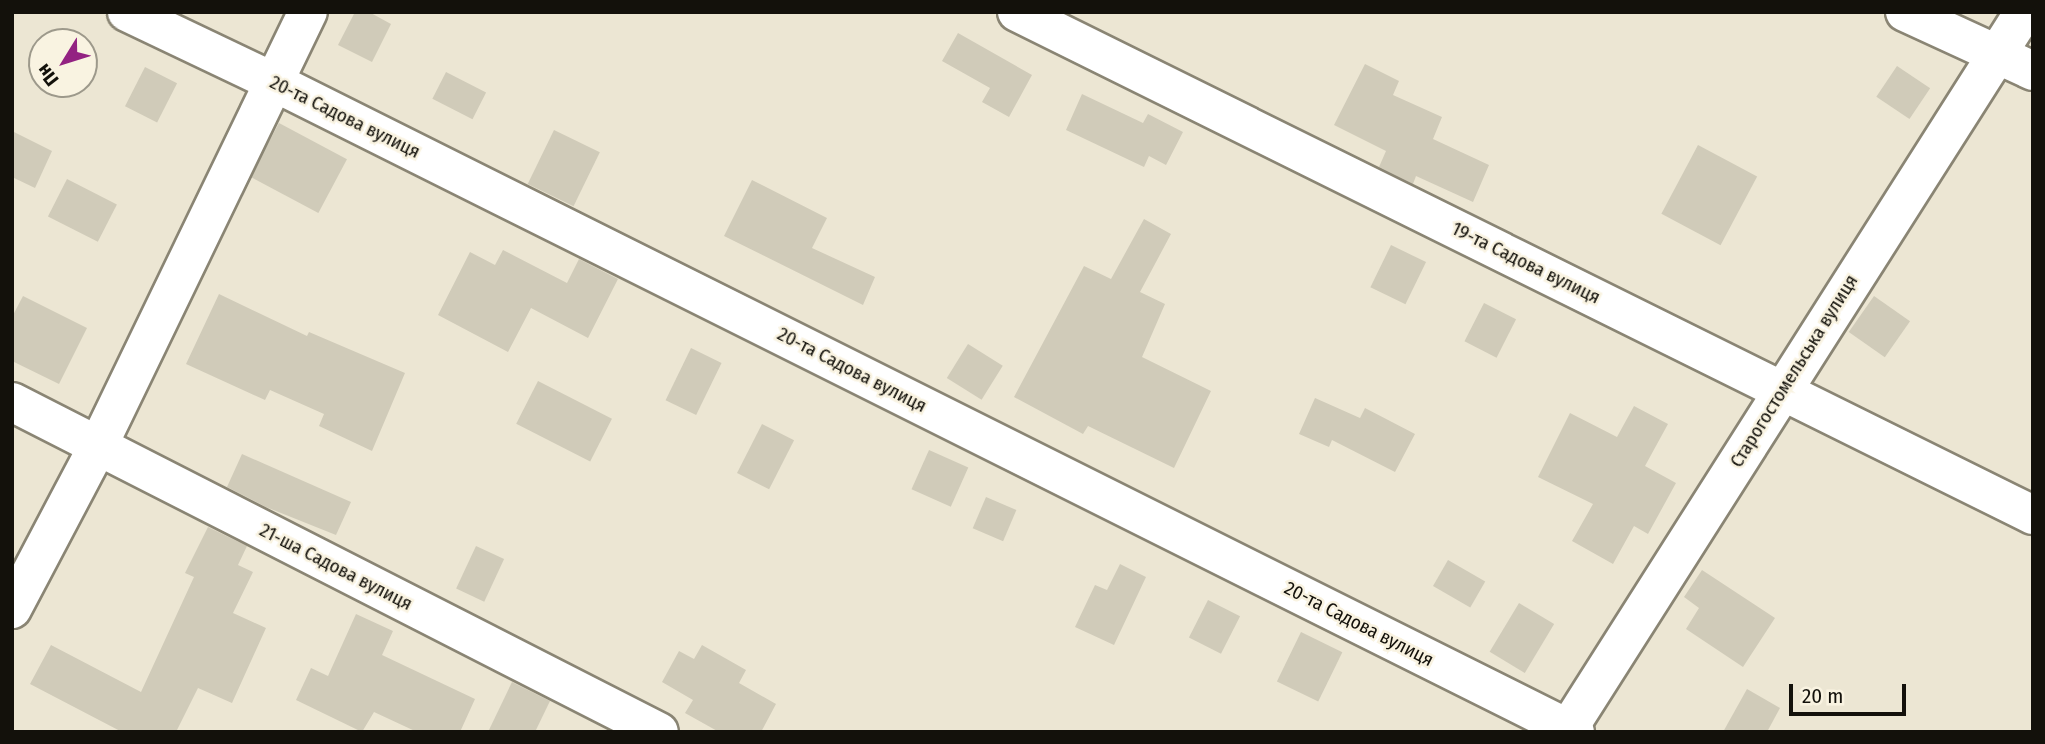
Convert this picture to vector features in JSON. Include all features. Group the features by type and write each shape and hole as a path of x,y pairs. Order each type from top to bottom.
{"street":[{"name":"20-та Садова вулиця","path":"127,12 276,83 1570,731"},
{"path":"12,609 98,446 276,83 308,12"},
{"name":"19-та Садова вулиця","path":"1017,12 2033,515"},
{"path":"1905,12 2033,71"},
{"name":"Старогостомельська вулиця","path":"1570,731 2024,12"},
{"name":"21-ша Садова вулиця","path":"12,402 659,732"}],"building":[{"path":"355,12 369,12 391,24 372,62 338,45"},
{"path":"958,33 1032,75 1009,117 982,102 990,88 942,61"},
{"path":"1365,64 1399,81 1393,95 1442,117 1433,139 1489,165 1473,202 1416,176 1413,184 1379,167 1386,151 1334,125"},
{"path":"1897,66 1930,88 1909,119 1876,97"},
{"path":"145,67 177,83 157,123 125,106"},
{"path":"446,72 486,92 472,119 432,99"},
{"path":"1082,94 1143,123 1148,114 1183,132 1166,165 1149,156 1144,167 1066,130"},
{"path":"279,123 347,159 318,213 250,177"},
{"path":"554,130 600,152 574,206 528,184"},
{"path":"12,131 52,151 35,188 12,177"},
{"path":"1698,145 1757,176 1721,245 1661,214"},
{"path":"67,179 117,204 98,242 48,216"},
{"path":"752,180 827,218 812,248 875,277 863,305 724,236"},
{"path":"1144,219 1171,234 1140,292 1165,304 1142,357 1211,391 1174,468 1088,426 1083,434 1014,397 1084,266 1111,279"},
{"path":"1391,245 1426,262 1405,304 1370,287"},
{"path":"503,250 567,283 579,259 618,279 588,338 531,308 508,352 438,315 470,252 495,265"},
{"path":"219,294 307,336 309,332 405,373 372,451 319,426 324,414 270,390 265,400 186,364"},
{"path":"23,296 87,328 59,384 12,361 12,317"},
{"path":"1874,296 1910,321 1885,357 1849,332"},
{"path":"1484,303 1516,319 1497,358 1464,341"},
{"path":"968,344 1003,366 982,400 947,378"},
{"path":"691,348 722,363 696,415 666,400"},
{"path":"538,381 612,419 590,461 516,424"},
{"path":"1315,398 1360,418 1365,408 1415,434 1395,472 1332,440 1329,447 1299,434"},
{"path":"1634,406 1668,424 1645,466 1676,483 1648,534 1634,526 1613,564 1572,541 1593,504 1538,477 1570,413 1617,437"},
{"path":"762,424 794,440 769,489 737,473"},
{"path":"929,450 968,467 951,507 912,489"},
{"path":"242,454 351,502 336,535 266,507 227,487"},
{"path":"986,497 1016,510 1003,541 973,528"},
{"path":"208,527 247,546 238,565 253,572 233,613 266,628 232,703 198,688 176,732 122,732 30,684 51,645 141,692 194,577 185,573"},
{"path":"476,546 504,559 484,602 456,589"},
{"path":"1448,560 1485,582 1470,607 1433,586"},
{"path":"1120,564 1146,577 1114,645 1075,627 1095,585 1107,590"},
{"path":"1702,570 1775,618 1743,667 1686,629 1699,608 1684,597"},
{"path":"1208,600 1240,616 1221,654 1189,637"},
{"path":"1519,603 1554,624 1525,673 1490,652"},
{"path":"356,614 393,631 382,655 475,699 460,732 417,732 374,712 362,732 296,700 311,668 328,676"},
{"path":"1301,632 1342,652 1318,702 1277,681"},
{"path":"702,645 746,670 739,683 776,704 761,732 719,732 685,713 693,700 662,682 679,651 694,659"},
{"path":"512,682 550,701 535,732 488,732"},
{"path":"1747,689 1780,708 1767,732 1723,732"}]}
